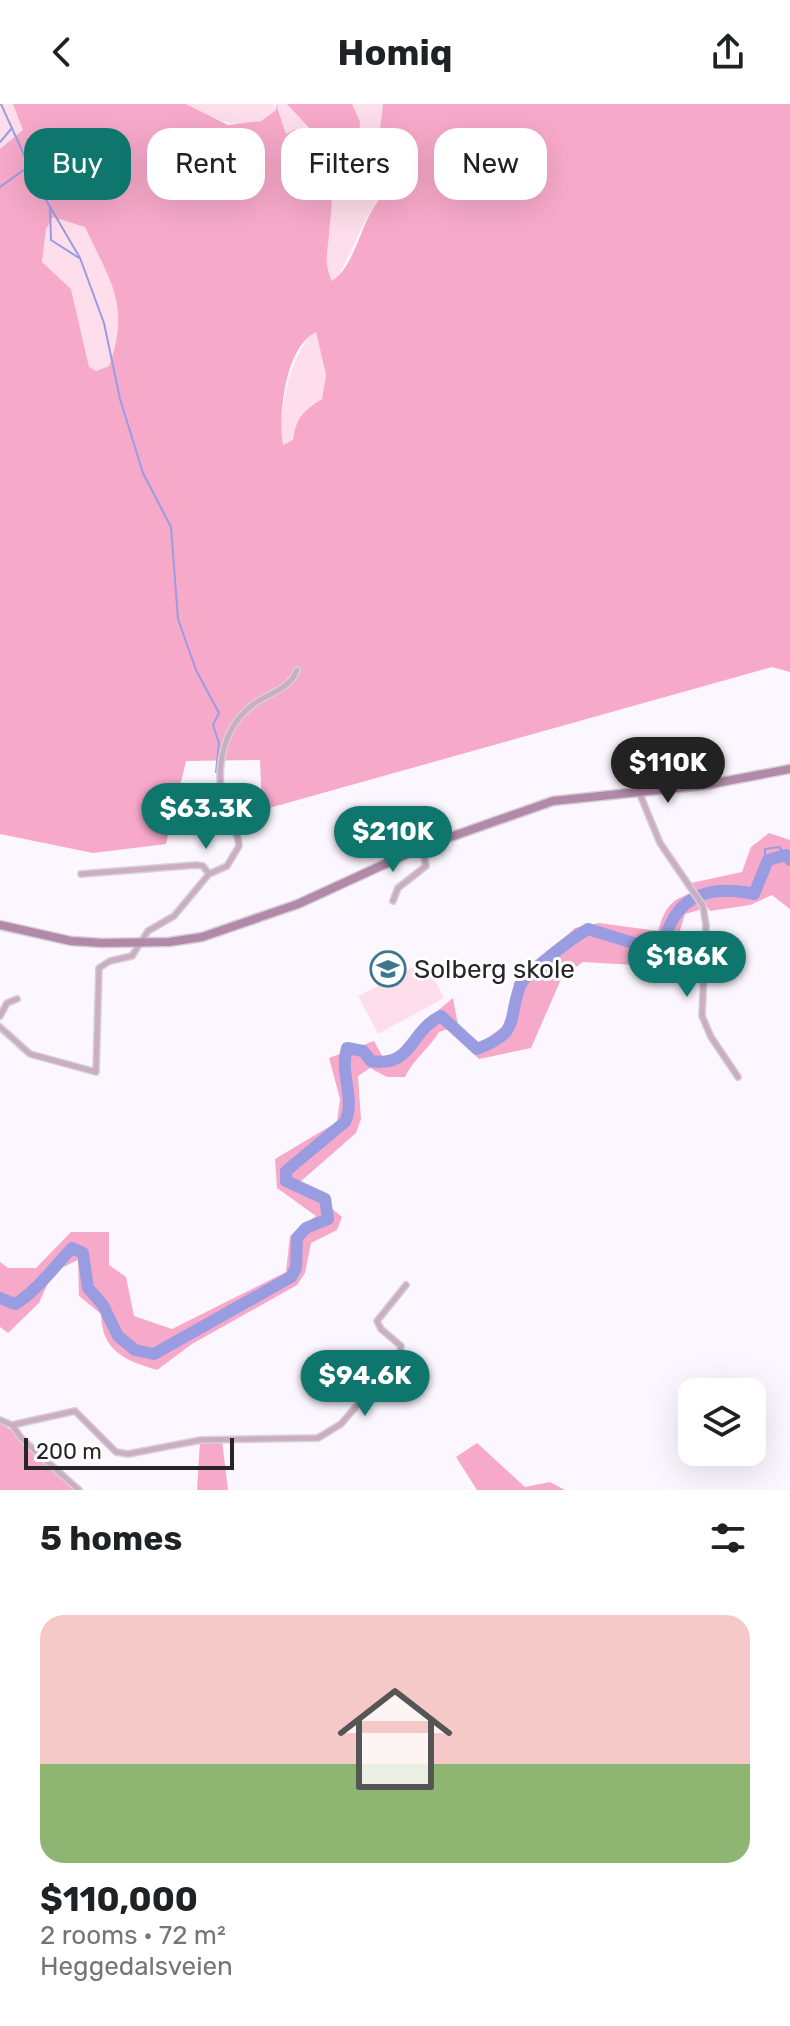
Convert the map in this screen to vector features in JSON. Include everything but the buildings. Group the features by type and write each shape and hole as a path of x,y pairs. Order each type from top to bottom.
{"main road":[{"path":"0,925 71,941 142,943 202,937 280,911 422,847 553,801 705,785 790,769"}],"street":[{"path":"0,1027 30,1054 96,1072 99,968 110,961 132,956 148,931 174,916 209,874 227,866 239,846 222,789 226,739 238,717 255,702 289,684 297,670"},
{"path":"639,791 660,843 698,896 706,925 702,1016 711,1037 738,1077"},
{"path":"393,901 398,888 426,866 422,847"},
{"path":"81,874 196,865 203,866 209,874"},
{"path":"0,1016 7,1003 17,999"},
{"path":"12,1425 75,1411 82,1414 116,1452 128,1454 201,1440 318,1438 341,1424 399,1357 401,1346 377,1321 406,1285"},
{"path":"0,1420 12,1425 22,1439 79,1490"}],"shaded area":[{"path":"0,104 13,104 24,130 0,149"},
{"path":"13,104 186,104 228,125 261,121 276,110 276,104 284,128 281,128 281,200 332,200 327,262 332,281 347,265 379,200 418,200 418,128 380,128 383,104 790,104 790,672 772,667 262,810 260,760 186,761 166,844 93,853 0,834 0,149 23,130","holes":["53,217 85,227 109,279 118,309 118,326 109,366 96,371 89,367 71,289 42,262 46,229","316,332 326,375 322,399 302,416 293,440 283,445 286,383 297,352 305,340"]},
{"path":"186,104 273,104 276,110 254,123 242,124 220,120"},
{"path":"276,104 287,104 308,128 284,128"},
{"path":"287,104 352,104 360,122 360,128 308,128"},
{"path":"352,104 383,104 380,128 360,128"},
{"path":"331,200 379,200 335,280 331,281 324,262"},
{"path":"53,217 85,227 115,294 118,326 115,344 109,366 95,371 89,367 71,289 42,262 46,229"},
{"path":"312,332 316,332 326,375 322,399 302,416 293,441 282,445 282,414 287,386 296,359"},
{"path":"769,833 790,840 790,909 772,895 750,905 710,911 691,883 742,872 751,847"},
{"path":"695,892 706,908 685,914 669,967 583,962 562,977 531,1048 479,1059 448,1029 439,1032 405,1077 387,1077 370,1068 358,1076 361,1119 356,1133 300,1182 342,1217 337,1230 311,1243 305,1273 297,1285 192,1344 157,1370 125,1358 111,1346 102,1327 101,1314 79,1296 78,1260 53,1272 39,1303 8,1333 0,1327 0,1262 8,1268 36,1268 71,1232 109,1232 109,1265 126,1277 134,1316 172,1329 286,1272 290,1236 316,1216 277,1188 275,1159 337,1122 340,1099 329,1058 374,1041 385,1061 400,1060 425,1021 453,998 458,1025 480,1044 510,1021 514,982 575,928 599,923 658,931 670,905"},
{"path":"425,961 444,998 378,1034 358,996"},
{"path":"0,1423 22,1437 76,1490 0,1490"},
{"path":"222,1441 228,1490 197,1490 200,1442"},
{"path":"477,1443 525,1487 550,1482 565,1490 477,1490 456,1457"}],"waterway":[{"path":"1,104 39,188 80,258 104,323 120,399 143,473 171,527 178,619 196,670 219,713 213,725 219,743 216,772"},
{"path":"0,142 12,128"},
{"path":"0,187 24,170"},
{"path":"50,208 51,240 79,258"},
{"path":"765,867 765,849 779,847 786,855"},
{"path":"0,1298 15,1304 37,1286 72,1248 83,1253 88,1288 103,1305 118,1336 135,1350 154,1354 291,1277 296,1268 297,1238 306,1228 328,1219 325,1199 286,1181 286,1171 345,1122 349,1104 345,1067 347,1048 363,1051 371,1061 395,1059 410,1047 422,1030 441,1016 477,1049 507,1031 524,980 588,929 653,949 662,941 686,903 718,891 754,894 768,860 786,855 790,860"}],"place":[{"name":"Solberg skole","path":"388,969"}]}
